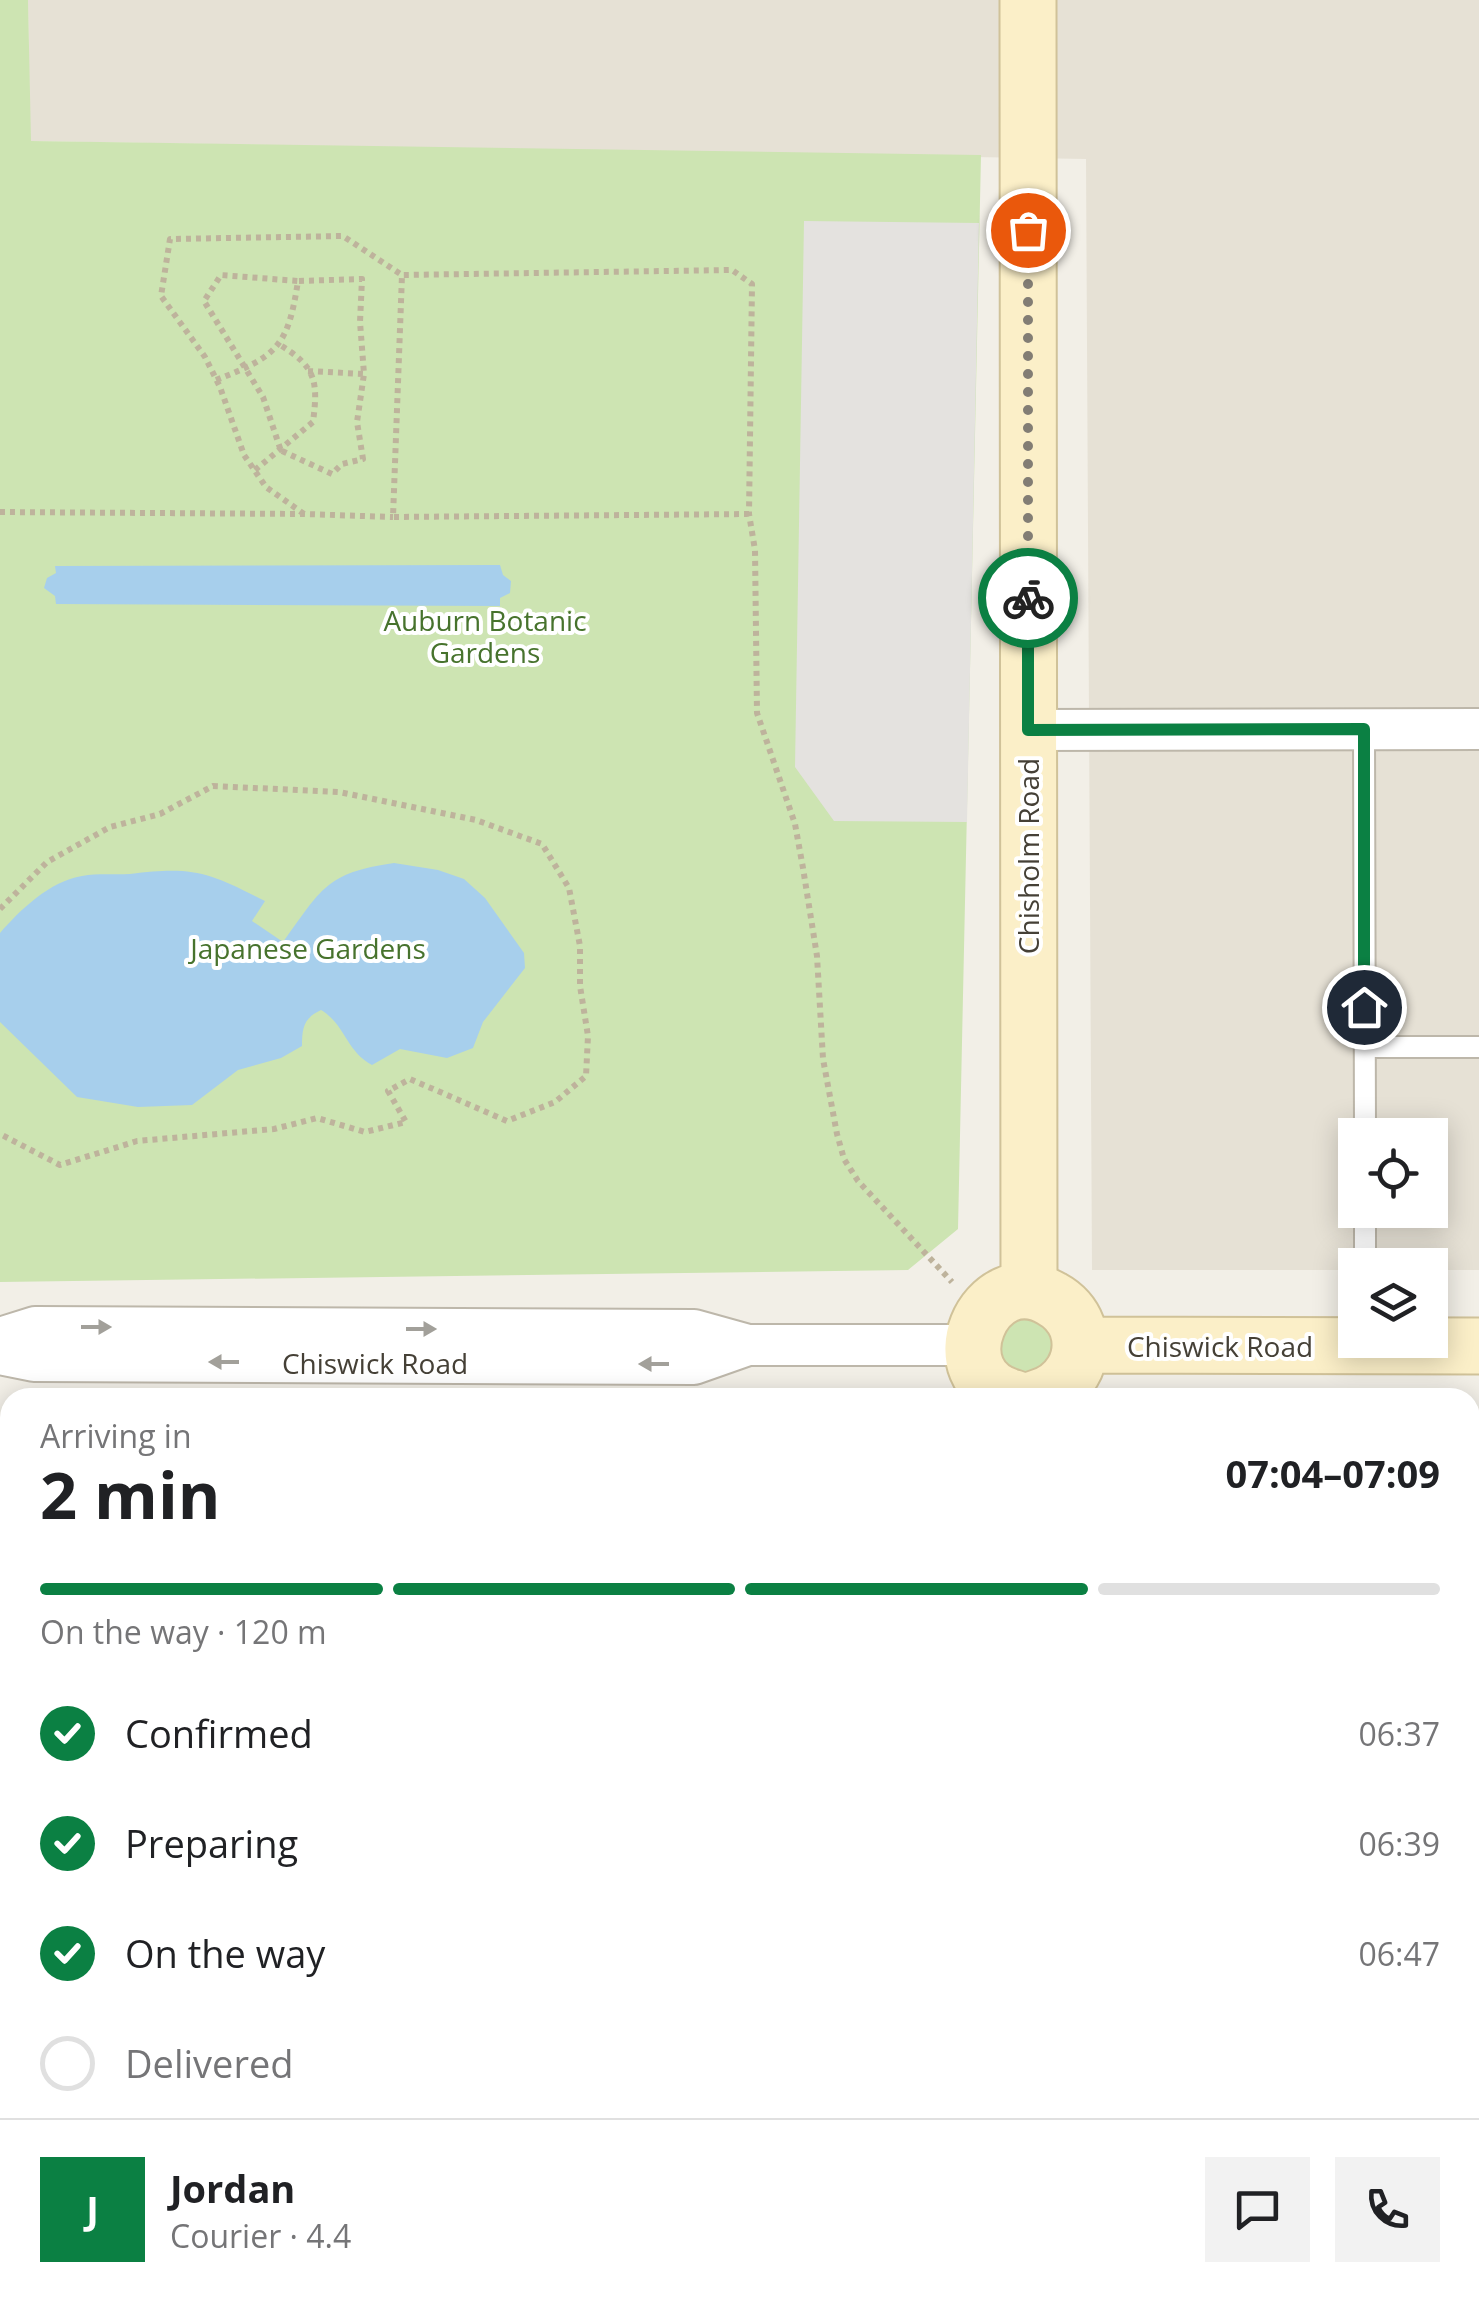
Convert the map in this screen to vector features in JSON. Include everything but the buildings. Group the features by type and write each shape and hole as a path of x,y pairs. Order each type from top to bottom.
{"main road":[{"name":"Chisholm Road","path":"995,1315 1028,730 1028,0"},
{"path":"992,1388 974,1362 995,1315 1044,1294 1070,1314 1080,1345 1078,1362 1070,1378 1058,1388"},
{"name":"Chiswick Road","path":"1080,1345 1338,1344"},
{"name":"Chiswick Road","path":"1448,1345 1479,1346"}],"street":[{"path":"1028,730 1479,729"},
{"name":"Chiswick Road","path":"0,1354 34,1361 694,1364 748,1345 995,1315"},
{"name":"Chiswick Road","path":"0,1338 35,1327 694,1330 748,1345"}],"lane":[{"path":"1364,729 1365,1118"},
{"path":"1364,1047 1479,1047"}],"path":[{"path":"304,514 266,487 244,454 205,358 161,296 170,238 344,236 402,275 732,270 752,284 749,514 756,550 756,714 798,839 817,956 823,1059 844,1159 858,1181 957,1288 995,1315"},
{"path":"221,275 298,281 362,279 364,374 357,422 363,459 342,464 332,474 282,451 263,397 204,301 221,275"},
{"path":"393,517 402,275"},
{"path":"216,380 244,369 280,345 292,320 298,281"},
{"path":"255,470 314,422 318,386 299,356 280,345"},
{"path":"308,372 364,374"},
{"path":"0,512 393,517 749,514"},
{"path":"0,908 47,862 110,827 160,814 214,786 340,792 476,820 542,844 570,888 588,1036 586,1076 555,1102 507,1122 410,1079 388,1092 406,1122 365,1132 318,1118 274,1129 137,1141 60,1165 0,1134"}],"shaded area":[{"path":"28,0 1479,0 1479,1270 1448,1270 1448,1248 1338,1248 1338,1270 1092,1270 1086,159 30,141"},
{"path":"804,221 979,223 967,822 834,821 795,767"}],"green space":[{"name":"Auburn Botanic Gardens","path":"0,0 28,0 31,141 981,155 958,1229 908,1270 0,1282"},
{"path":"1016,1315 1053,1325 1054,1363 1026,1376 1006,1368 996,1338"}],"water":[{"path":"500,565 503,575 511,581 510,593 500,598 500,606 56,604 55,596 44,588 47,578 56,573 55,566"},
{"path":"394,863 464,879 485,898 524,953 525,968 483,1022 473,1048 447,1058 400,1049 372,1065 321,1010 305,1024 302,1046 281,1058 238,1070 192,1105 138,1107 77,1097 0,1022 0,933 36,898 70,879 170,871 214,878 265,901 252,921 283,942 327,886 353,872"}],"way so far":[{"path":"1028,230 1028,598"}],"route":[{"path":"1028,598 1028,730 1364,729 1364,1007"}],"park label":[{"name":"Japanese Gardens","path":"308,948"}]}
